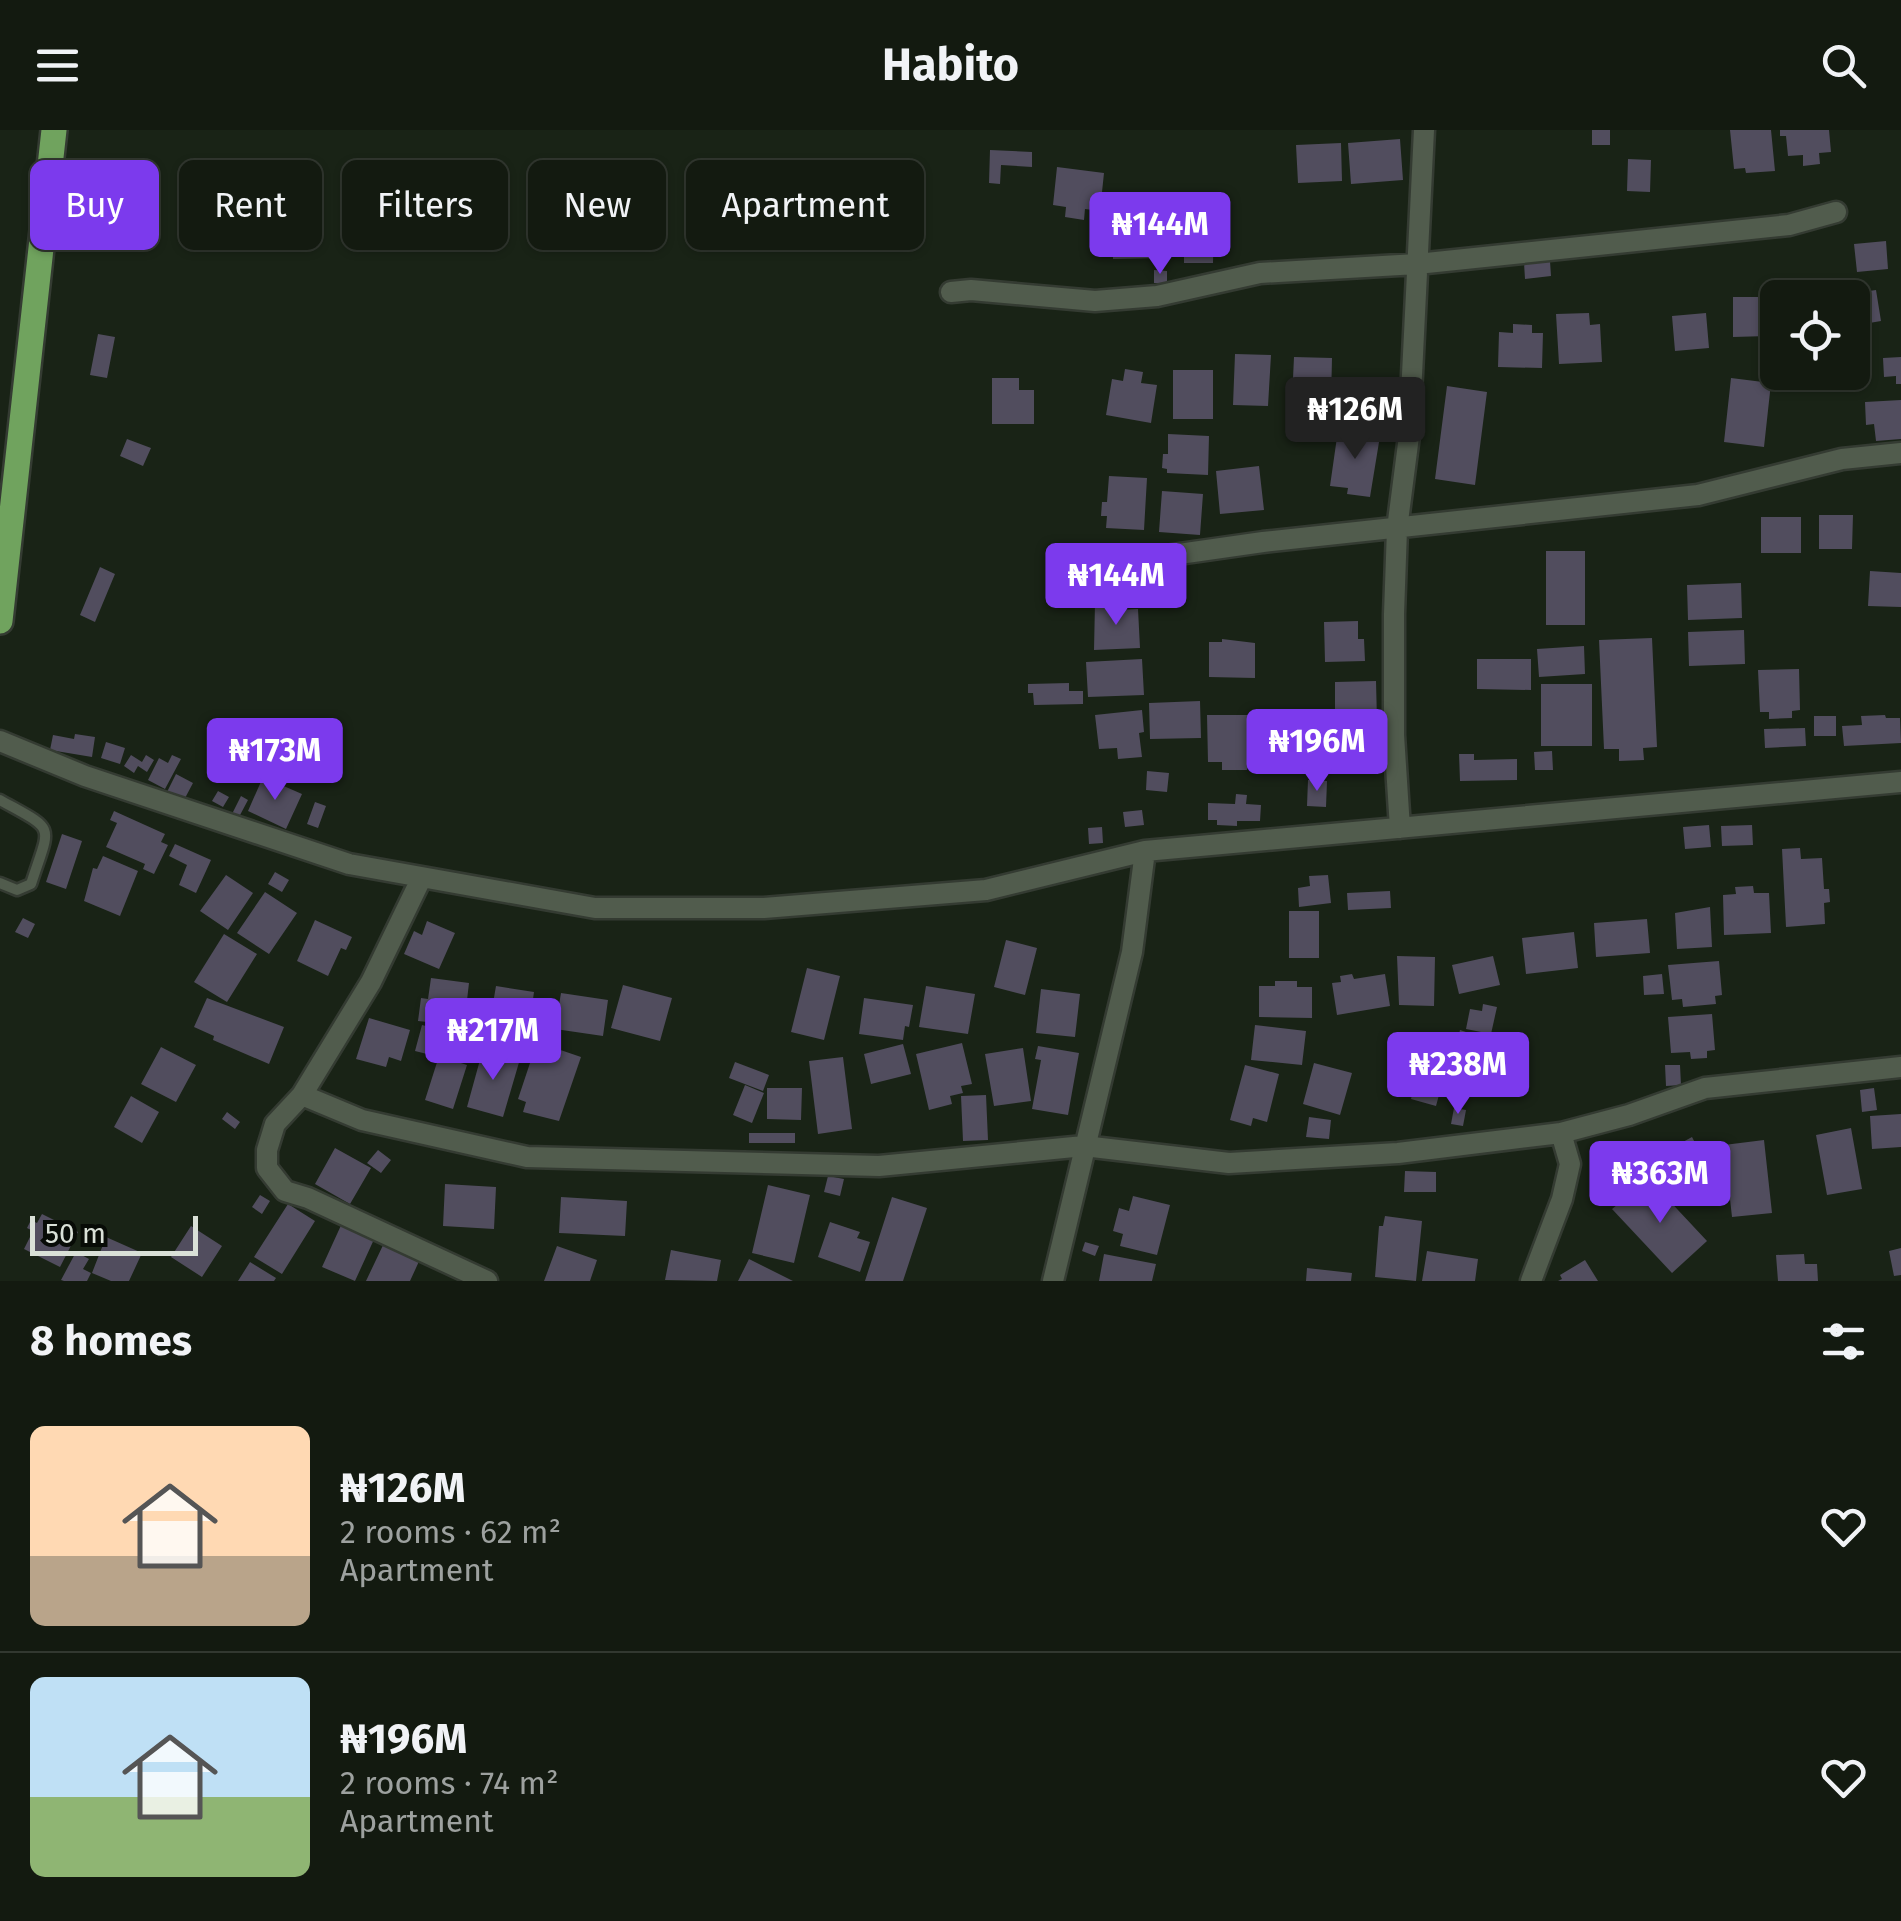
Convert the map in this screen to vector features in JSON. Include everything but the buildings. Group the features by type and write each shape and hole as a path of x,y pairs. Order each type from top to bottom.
{"main road":[{"path":"0,621 54,130"}],"street":[{"path":"1400,828 1394,736 1398,528 1409,436 1424,130"},
{"path":"951,292 971,290 1095,301 1158,296 1260,273 1416,264 1788,225 1836,212"},
{"path":"1137,560 1698,495 1842,459 1901,454"},
{"path":"0,740 86,776 349,864 595,908 764,908 986,890 1145,851 1901,782"},
{"path":"1053,1281 1132,952 1145,851"},
{"path":"421,879 372,982 302,1095 275,1124 267,1150 267,1168 285,1191 324,1205 487,1281"},
{"path":"302,1095 362,1120 527,1157 879,1166 1084,1146 1228,1162 1398,1153 1562,1133 1704,1088 1901,1067"},
{"path":"1531,1281 1562,1199 1570,1164 1562,1133"}],"lane":[{"path":"0,800 44,824 48,834 31,884 17,890 0,883"}]}
